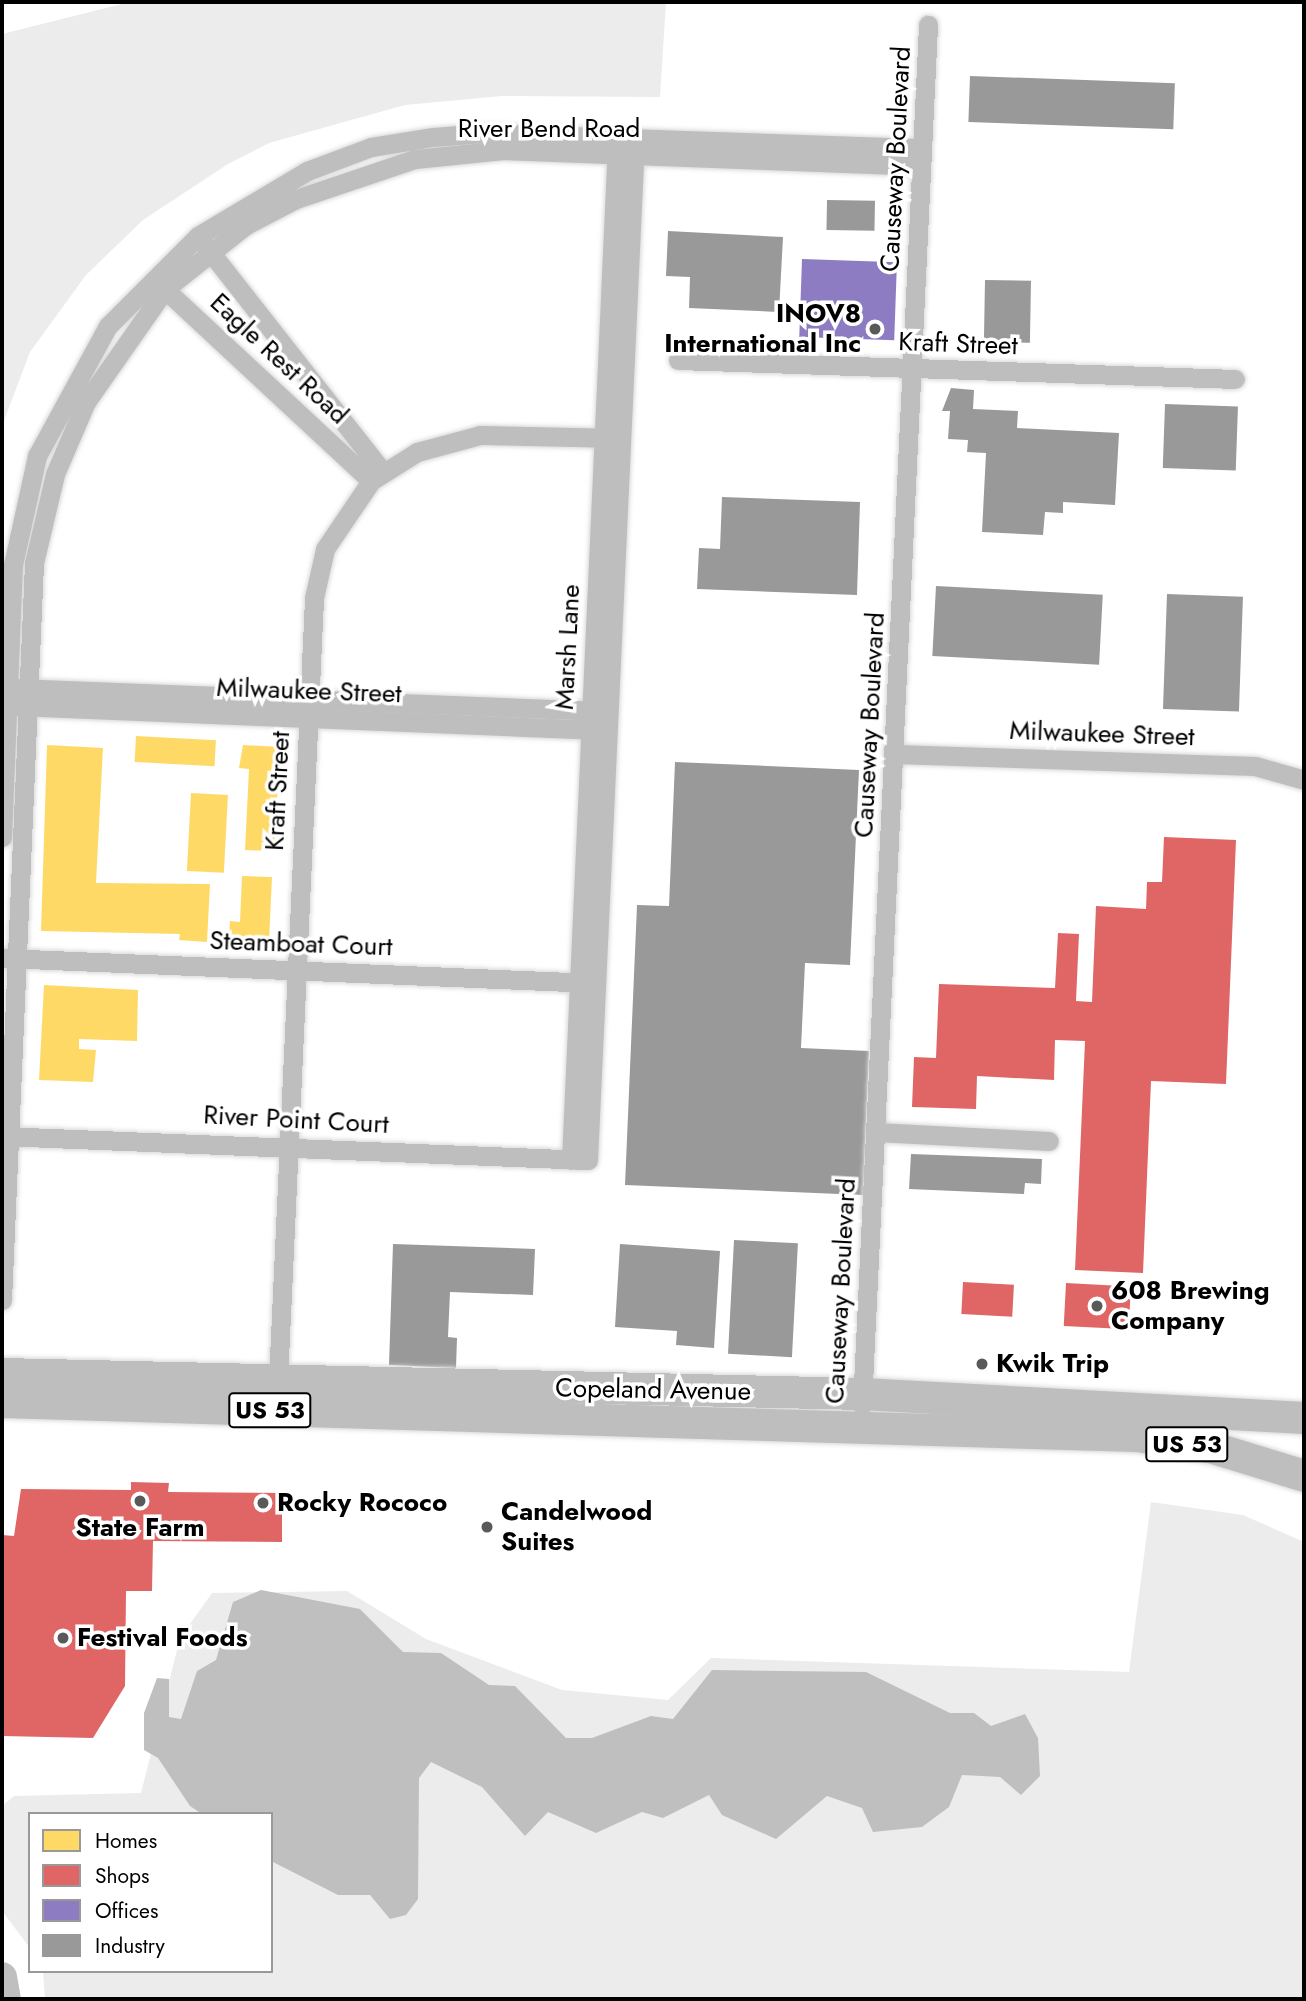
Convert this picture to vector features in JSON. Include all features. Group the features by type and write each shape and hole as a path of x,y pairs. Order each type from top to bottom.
{"highway":[{"name":"Copeland Avenue","path":"2,1374 862,1394 1304,1418"},
{"path":"325,1411 341,1395 420,1395 441,1386"},
{"name":"Copeland Avenue","path":"2,1402 861,1427 1065,1436 1137,1436 1198,1445 1304,1476"}],"street":[{"name":"Causeway Boulevard","path":"861,1427 928,26"},
{"name":"River Bend Road","path":"2,1300 8,958 17,697 13,565 37,456 86,358 158,283 203,243 307,171 371,147 485,133 626,146 922,157"},
{"name":"Marsh Lane","path":"580,1160 626,146"},
{"name":"Eagle Rest Road","path":"203,243 377,476"},
{"name":"Eagle Rest Road","path":"158,283 377,476"},
{"name":"Kraft Street","path":"678,360 1235,379"},
{"name":"Kraft Street","path":"278,1380 314,598 325,550 377,476 416,452 480,435 613,438"},
{"name":"River Bend Road","path":"2,837 17,697"},
{"name":"Milwaukee Street","path":"17,697 599,721"},
{"name":"Milwaukee Street","path":"895,754 1255,766 1304,780"},
{"name":"Steamboat Court","path":"8,958 588,983"},
{"path":"876,1132 1049,1141"},
{"name":"River Point Court","path":"5,1136 288,1144 580,1160"}],"shaded area":[{"path":"130,2 666,2 660,97 502,96 405,105 269,143 228,164 143,220 86,275 30,352 2,426 2,34"},
{"path":"1151,1502 1243,1515 1304,1542 1304,1999 45,1999 43,1973 273,1973 273,1812 28,1812 28,1945 2,1911 2,1806 14,1796 141,1793 180,1638 212,1593 347,1591 426,1639 562,1690 668,1700 711,1658 1129,1672"},
{"path":"261,1590 360,1609 403,1652 441,1653 489,1685 515,1686 566,1738 592,1738 651,1716 673,1719 712,1670 866,1672 950,1713 974,1713 991,1726 1025,1714 1038,1738 1040,1776 1021,1795 1000,1777 962,1775 949,1807 922,1827 873,1832 862,1808 827,1796 776,1839 722,1815 709,1795 663,1818 642,1812 596,1833 548,1812 525,1836 482,1787 431,1762 419,1778 418,1899 406,1915 390,1919 370,1895 338,1895 273,1862 273,1812 199,1812 190,1806 158,1758 144,1750 144,1713 157,1678 169,1679 169,1717 181,1719 197,1671 216,1660 233,1602"}],"building: Homes":[{"path":"136,736 216,740 215,766 135,762"},
{"path":"47,745 103,748 96,883 210,884 207,942 179,940 180,934 41,931"},
{"path":"243,745 280,747 274,851 245,850 249,769 239,768"},
{"path":"191,793 228,795 224,873 187,871"},
{"path":"242,876 272,877 269,942 229,940 230,921 240,922"},
{"path":"44,985 138,990 137,1041 79,1039 79,1049 96,1050 93,1082 39,1080"}],"building: Shops":[{"path":"1164,837 1236,840 1226,1084 1151,1081 1143,1273 1075,1270 1085,1041 1055,1040 1054,1080 977,1076 976,1109 912,1107 914,1057 936,1058 939,984 1055,988 1058,933 1079,934 1076,1001 1092,1002 1096,906 1146,909 1147,882 1162,882"},
{"path":"963,1282 1014,1285 1012,1317 961,1314"},
{"name":"608 Brewing Company","path":"1066,1283 1131,1286 1129,1329 1064,1326"},
{"name":"Festival Foods","path":"131,1482 169,1483 168,1492 282,1493 282,1542 153,1541 152,1591 126,1591 125,1686 93,1738 2,1736 2,1535 14,1536 21,1489 131,1490"}],"building: Offices":[{"path":"802,259 897,262 894,340 799,337"}],"building: Industry":[{"path":"970,76 1175,83 1173,129 968,122"},
{"path":"827,200 875,201 874,231 826,230"},
{"path":"668,231 783,237 779,312 689,308 690,277 666,276"},
{"path":"985,280 1031,281 1030,343 984,342"},
{"path":"951,388 974,390 973,409 1018,411 1017,428 1119,433 1115,505 1063,502 1063,513 1045,512 1043,535 982,532 986,453 967,452 968,440 948,439 950,411 942,411"},
{"path":"1165,404 1238,407 1236,471 1163,468"},
{"path":"722,497 860,502 857,595 697,589 699,548 720,549"},
{"path":"936,586 1103,595 1099,665 932,656"},
{"path":"1167,594 1243,597 1239,712 1163,709"},
{"path":"675,762 859,770 850,965 805,963 801,1048 869,1051 863,1195 625,1185 637,905 669,906"},
{"path":"911,1154 1042,1159 1041,1184 1025,1183 1024,1194 909,1189"},
{"path":"734,1240 798,1243 792,1357 728,1354"},
{"path":"393,1244 535,1249 533,1295 450,1292 448,1337 457,1338 456,1368 389,1365"},
{"path":"620,1244 720,1251 714,1348 676,1345 677,1331 615,1327"}],"waterway":[{"path":"2,1977 6,1999"}],"place":[{"name":"INOV8 International Inc","path":"875,329"},
{"name":"608 Brewing Company","path":"1097,1306"},
{"name":"Kwik Trip","path":"982,1364"},
{"name":"State Farm","path":"140,1501"},
{"name":"Rocky Rococo","path":"263,1503"},
{"name":"Candelwood Suites","path":"487,1527"},
{"name":"Festival Foods","path":"63,1638"}]}
